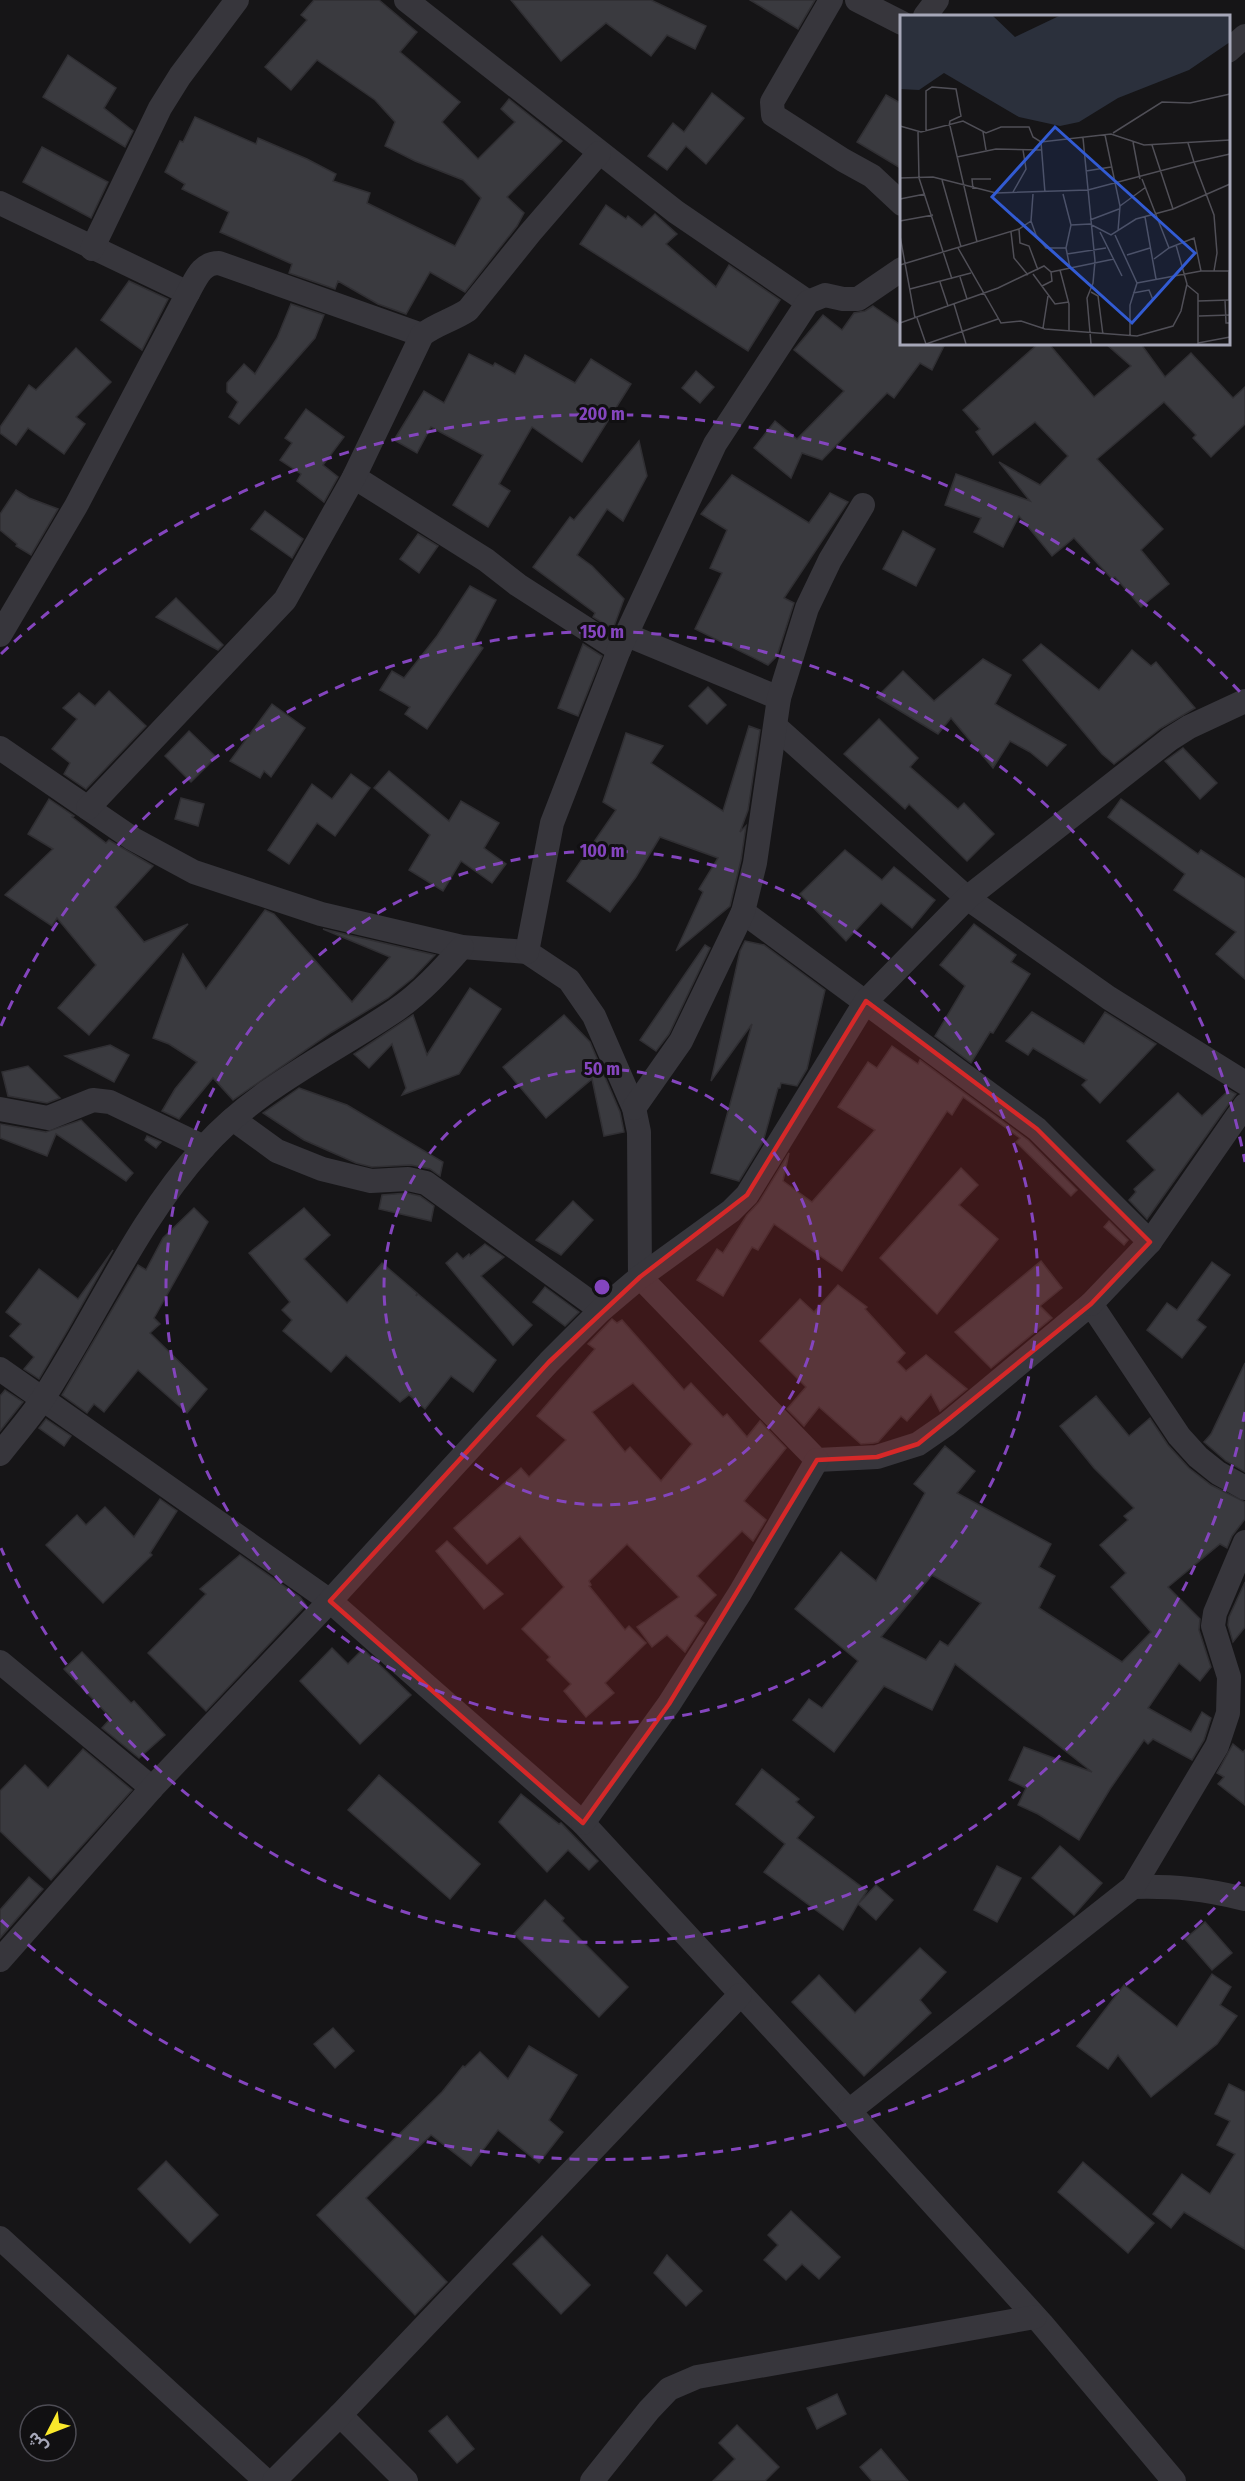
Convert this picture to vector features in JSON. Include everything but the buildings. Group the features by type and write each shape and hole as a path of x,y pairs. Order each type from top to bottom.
{"street":[{"path":"92,249 160,108 180,76 237,0"},
{"path":"406,0 676,212 808,302"},
{"path":"831,0 772,102 773,115 872,176 900,202"},
{"path":"858,0 900,21"},
{"path":"927,15 937,0"},
{"path":"1230,49 1245,36"},
{"path":"88,808 285,600 354,477 422,334 434,325 459,317 468,310 530,232 599,153"},
{"path":"0,204 188,293"},
{"path":"0,635 76,506 188,293 202,269 210,263 219,263 422,334"},
{"path":"527,952 552,823 623,642 715,444 808,302 825,295 843,299 858,299 900,270"},
{"path":"354,477 486,560 518,585 623,642 778,698"},
{"path":"634,1108 681,1041 743,912 755,863 776,727 778,698 807,608 830,560 863,505"},
{"path":"0,1960 152,1788 330,1601 549,1362 601,1310 640,1276 731,1211 747,1195 866,1001 967,898 1163,744 1189,727 1245,701"},
{"path":"776,727 967,898 1109,998 1245,1083"},
{"path":"0,748 133,839 194,872 321,914 462,947 527,952 569,980 594,1016 634,1108 639,1132 640,1276 817,1460 877,1457 918,1444 947,1424 1091,1304 1150,1242 1245,1105"},
{"path":"743,912 1037,1129 1150,1242"},
{"path":"0,1454 41,1401 150,1214 204,1147 233,1119 300,1069 397,1009 433,981 462,947"},
{"path":"0,1108 48,1118 93,1100 110,1102 204,1147"},
{"path":"233,1119 277,1151 322,1169 371,1181 408,1179 426,1183 601,1310"},
{"path":"1091,1304 1179,1436 1218,1473 1245,1488"},
{"path":"0,1369 41,1401 330,1601 583,1823 849,2110 1035,2317 1174,2481"},
{"path":"583,1823 669,1704 740,1593 817,1460"},
{"path":"849,2110 1133,1887 1217,1746 1228,1713 1229,1677 1213,1626 1215,1613 1245,1542"},
{"path":"0,1662 152,1788"},
{"path":"1133,1887 1171,1886 1207,1889 1245,1899"},
{"path":"274,2481 340,2415 740,1995"},
{"path":"0,2238 266,2481"},
{"path":"592,2481 649,2410 669,2389 697,2377 1035,2317"},
{"path":"340,2415 406,2481"}],"highlighted area":[{"path":"866,1001 1037,1129 1150,1242 1091,1304 918,1444 877,1457 817,1460 669,1704 583,1823 330,1601 549,1362 640,1277 747,1195"}]}
